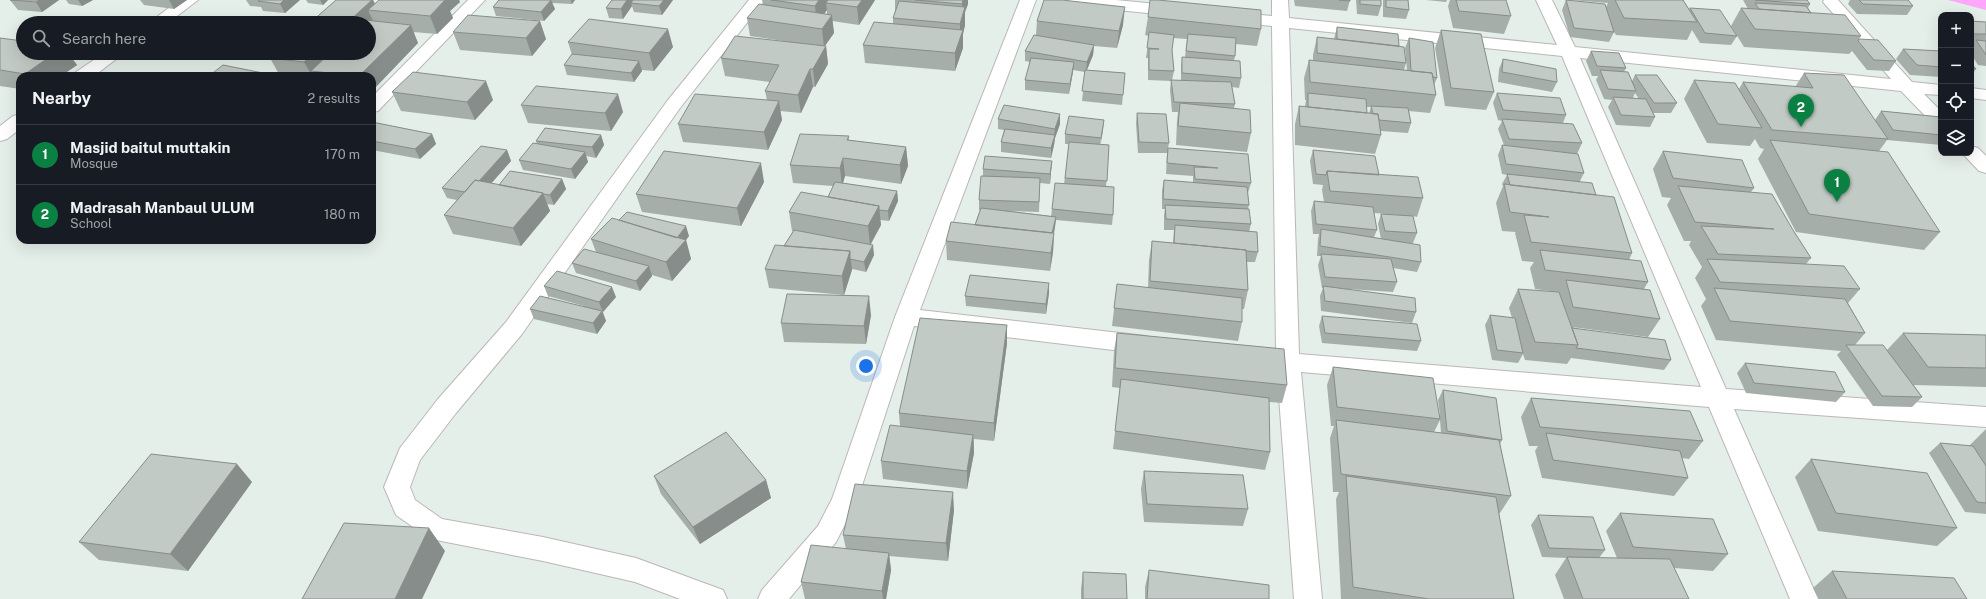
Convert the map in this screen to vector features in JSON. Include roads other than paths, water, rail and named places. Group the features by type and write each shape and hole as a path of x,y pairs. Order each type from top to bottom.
{"street":[{"path":"167,16 190,0"},
{"path":"376,103 477,0"},
{"path":"713,599 636,570 543,549 436,529 405,507 398,487 409,455 447,406 514,328 674,104 757,0"},
{"path":"772,599 828,534 844,501 906,316 1028,0"},
{"path":"1066,0 1938,90"},
{"path":"1280,0 1288,362 1308,599"},
{"path":"1544,0 1568,51 1804,599"},
{"path":"1831,2 1907,87 1940,120"},
{"path":"88,72 105,60"},
{"path":"1974,93 1986,95"},
{"path":"0,135 16,123"},
{"path":"1974,155 1986,167"},
{"path":"906,316 1163,348"},
{"path":"1234,356 1288,362 1718,398 1986,417"}],"place":[{"name":"Madrasah Manbaul ULUM","path":"1801,127"},
{"name":"Masjid baitul muttakin","path":"1837,202"}]}
